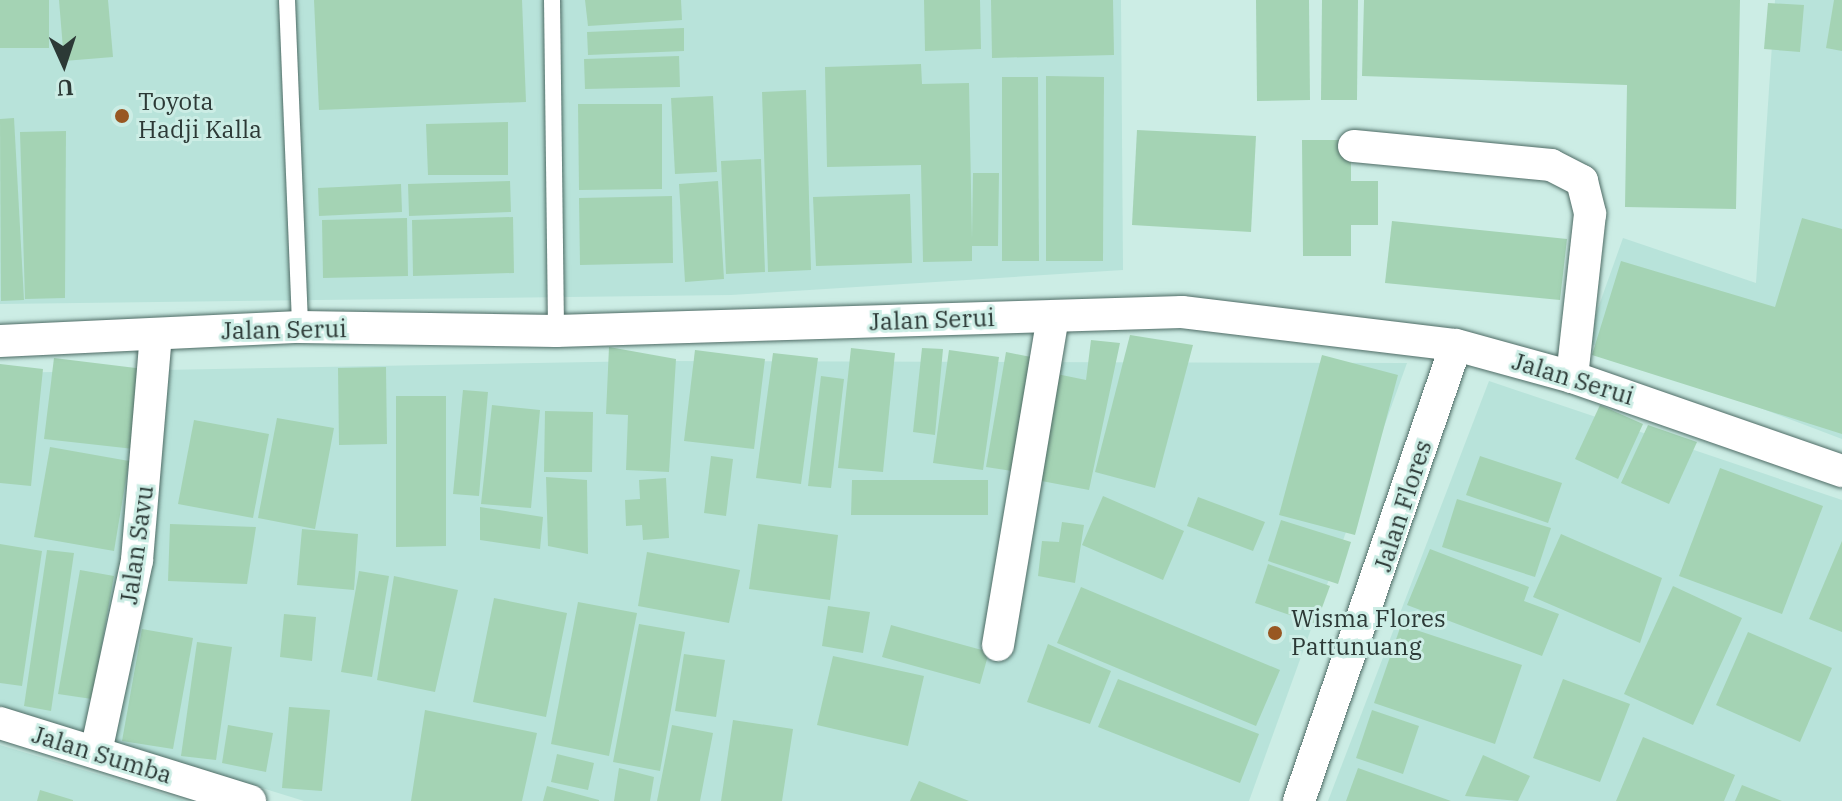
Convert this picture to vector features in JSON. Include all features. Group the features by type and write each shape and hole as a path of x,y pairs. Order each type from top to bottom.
{"street":[{"path":"1354,146 1551,165 1582,181 1590,214 1572,377"},
{"name":"Jalan Serui","path":"0,341 300,327 556,331 1182,312 1456,345 1572,377 1842,471"},
{"path":"998,645 1053,317"},
{"name":"Jalan Savu","path":"96,752 137,560 156,335"},
{"name":"Jalan Flores","path":"1299,801 1456,345"},
{"name":"Jalan Sumba","path":"0,723 248,801"}],"lane":[{"path":"287,0 300,327"},
{"path":"552,0 556,331"}],"shaded area":[{"path":"0,0 1121,0 1123,270 731,295 0,304"},
{"path":"1775,0 1842,0 1842,439 1586,342 1623,238 1756,283"},
{"path":"648,361 1407,363 1249,801 304,801 0,706 0,373"},
{"path":"1489,381 1842,500 1842,801 1328,801"},
{"path":"0,745 180,799 185,801 0,801"}],"building":[{"path":"0,0 49,0 49,48 0,48"},
{"path":"59,0 108,0 113,57 64,61"},
{"path":"314,0 522,0 526,102 319,110"},
{"path":"585,0 681,0 682,20 588,26"},
{"path":"924,0 980,0 981,49 925,51"},
{"path":"991,0 1113,0 1114,55 992,58"},
{"path":"1256,0 1309,0 1310,100 1257,101"},
{"path":"1322,0 1358,0 1357,100 1321,100"},
{"path":"1364,0 1740,0 1736,209 1625,207 1627,85 1362,76"},
{"path":"1834,0 1842,0 1842,51 1826,48"},
{"path":"1768,3 1804,5 1800,52 1764,49"},
{"path":"684,28 684,51 588,55 587,32"},
{"path":"679,56 680,87 585,89 584,59"},
{"path":"921,64 922,84 969,83 972,239 973,173 999,173 998,246 972,246 972,261 923,262 921,165 827,167 825,67"},
{"path":"1046,76 1104,77 1103,261 1046,261"},
{"path":"1002,77 1038,77 1039,261 1002,261"},
{"path":"806,90 811,270 768,272 762,92"},
{"path":"713,96 717,172 675,174 671,98"},
{"path":"578,104 662,104 662,189 579,190"},
{"path":"14,118 24,300 1,301 0,119"},
{"path":"508,122 508,175 428,175 426,124"},
{"path":"1137,130 1256,136 1251,232 1132,225"},
{"path":"66,131 65,298 25,299 20,132"},
{"path":"1302,140 1351,140 1351,181 1378,181 1378,225 1351,225 1351,256 1303,256"},
{"path":"761,159 765,272 726,274 721,161"},
{"path":"510,181 511,212 409,216 408,184"},
{"path":"718,181 724,279 685,282 679,184"},
{"path":"401,184 402,212 319,216 318,188"},
{"path":"910,194 912,263 816,266 813,197"},
{"path":"672,196 673,263 580,265 579,198"},
{"path":"513,217 514,273 413,276 412,220"},
{"path":"407,218 408,276 323,278 322,220"},
{"path":"1802,218 1842,229 1842,434 1592,355 1621,261 1775,307"},
{"path":"1392,221 1567,239 1560,300 1385,283"},
{"path":"1130,335 1193,345 1155,488 1095,472"},
{"path":"1091,340 1120,343 1089,490 1031,479 1052,373 1086,380"},
{"path":"609,347 676,359 669,472 626,470 628,415 606,414"},
{"path":"851,348 895,353 883,472 838,468"},
{"path":"922,348 943,349 935,435 913,432"},
{"path":"695,350 765,359 754,449 684,441"},
{"path":"949,350 999,357 983,470 933,463"},
{"path":"1006,352 1031,357 1012,471 986,467"},
{"path":"773,353 818,358 801,484 756,478"},
{"path":"1322,355 1398,375 1355,535 1279,515"},
{"path":"54,358 144,369 134,449 44,439"},
{"path":"0,364 43,369 31,486 0,483"},
{"path":"386,367 387,444 339,445 338,368"},
{"path":"821,376 844,379 831,488 808,486"},
{"path":"463,390 488,392 479,496 453,494"},
{"path":"396,396 446,396 446,546 396,547"},
{"path":"492,405 540,410 531,508 481,504"},
{"path":"1600,405 1643,424 1618,479 1575,459"},
{"path":"545,411 593,412 592,472 544,472"},
{"path":"277,418 334,428 315,529 258,518"},
{"path":"194,420 269,434 253,518 178,504"},
{"path":"1648,425 1697,442 1669,504 1621,483"},
{"path":"50,447 129,461 114,551 34,537"},
{"path":"711,456 733,459 726,516 704,513"},
{"path":"1480,456 1562,483 1548,523 1466,495"},
{"path":"1720,468 1823,506 1782,614 1679,576"},
{"path":"546,477 587,480 588,554 548,546"},
{"path":"666,478 669,538 643,540 642,525 626,526 625,500 640,499 639,480"},
{"path":"852,480 988,480 988,515 851,515"},
{"path":"1103,496 1184,531 1163,580 1082,545"},
{"path":"1198,497 1265,522 1253,551 1187,526"},
{"path":"1457,499 1551,528 1535,577 1442,547"},
{"path":"480,507 543,517 540,549 480,540"},
{"path":"1281,520 1351,542 1338,584 1268,561"},
{"path":"1062,522 1084,525 1075,583 1038,576 1042,541 1059,542"},
{"path":"170,524 256,527 247,584 168,581"},
{"path":"758,524 838,535 830,600 749,589"},
{"path":"302,529 358,534 354,590 297,585"},
{"path":"1561,534 1662,578 1640,643 1533,597"},
{"path":"1842,541 1842,632 1809,619"},
{"path":"0,544 42,551 22,686 0,683"},
{"path":"1430,549 1529,587 1524,601 1559,614 1542,656 1407,605"},
{"path":"47,550 74,553 51,711 24,706"},
{"path":"647,552 740,570 729,623 638,606"},
{"path":"1268,564 1330,586 1316,624 1255,603"},
{"path":"80,570 114,576 92,699 58,694"},
{"path":"359,571 389,576 372,677 341,672"},
{"path":"394,576 458,590 435,692 377,680"},
{"path":"1673,586 1742,618 1693,725 1624,694"},
{"path":"1081,587 1280,670 1256,726 1057,643"},
{"path":"494,598 567,613 546,717 473,702"},
{"path":"578,602 637,613 609,756 551,744"},
{"path":"828,606 870,612 863,653 822,646"},
{"path":"284,614 316,617 312,661 280,657"},
{"path":"639,624 685,632 660,771 613,762"},
{"path":"891,625 989,652 980,684 882,657"},
{"path":"1401,625 1522,665 1495,744 1374,703"},
{"path":"142,629 193,638 173,749 122,741"},
{"path":"1748,632 1832,668 1800,742 1716,705"},
{"path":"197,642 232,647 216,760 181,756"},
{"path":"1048,644 1111,671 1090,724 1027,702"},
{"path":"684,654 725,660 716,717 675,711"},
{"path":"833,656 924,676 908,746 817,725"},
{"path":"1118,679 1259,734 1240,783 1098,727"},
{"path":"1563,679 1630,704 1600,782 1533,758"},
{"path":"289,707 330,710 322,791 282,788"},
{"path":"425,710 537,733 522,801 411,801"},
{"path":"1372,710 1419,726 1403,774 1356,758"},
{"path":"733,720 793,729 782,801 721,801"},
{"path":"228,725 273,733 266,772 222,763"},
{"path":"672,725 713,733 700,801 657,801"},
{"path":"1643,737 1735,775 1724,801 1616,801"},
{"path":"557,754 594,763 588,790 551,782"},
{"path":"1483,755 1530,776 1518,801 1465,796"},
{"path":"619,768 654,777 650,801 614,801"},
{"path":"1358,768 1451,801 1346,801"},
{"path":"919,781 969,801 910,801"},
{"path":"1742,785 1782,801 1735,801"},
{"path":"547,786 599,800 599,801 543,801"},
{"path":"40,790 73,800 73,801 37,801"}],"place":[{"name":"Toyota Hadji Kalla","path":"122,116"},
{"name":"Wisma Flores Pattunuang","path":"1275,633"}]}
